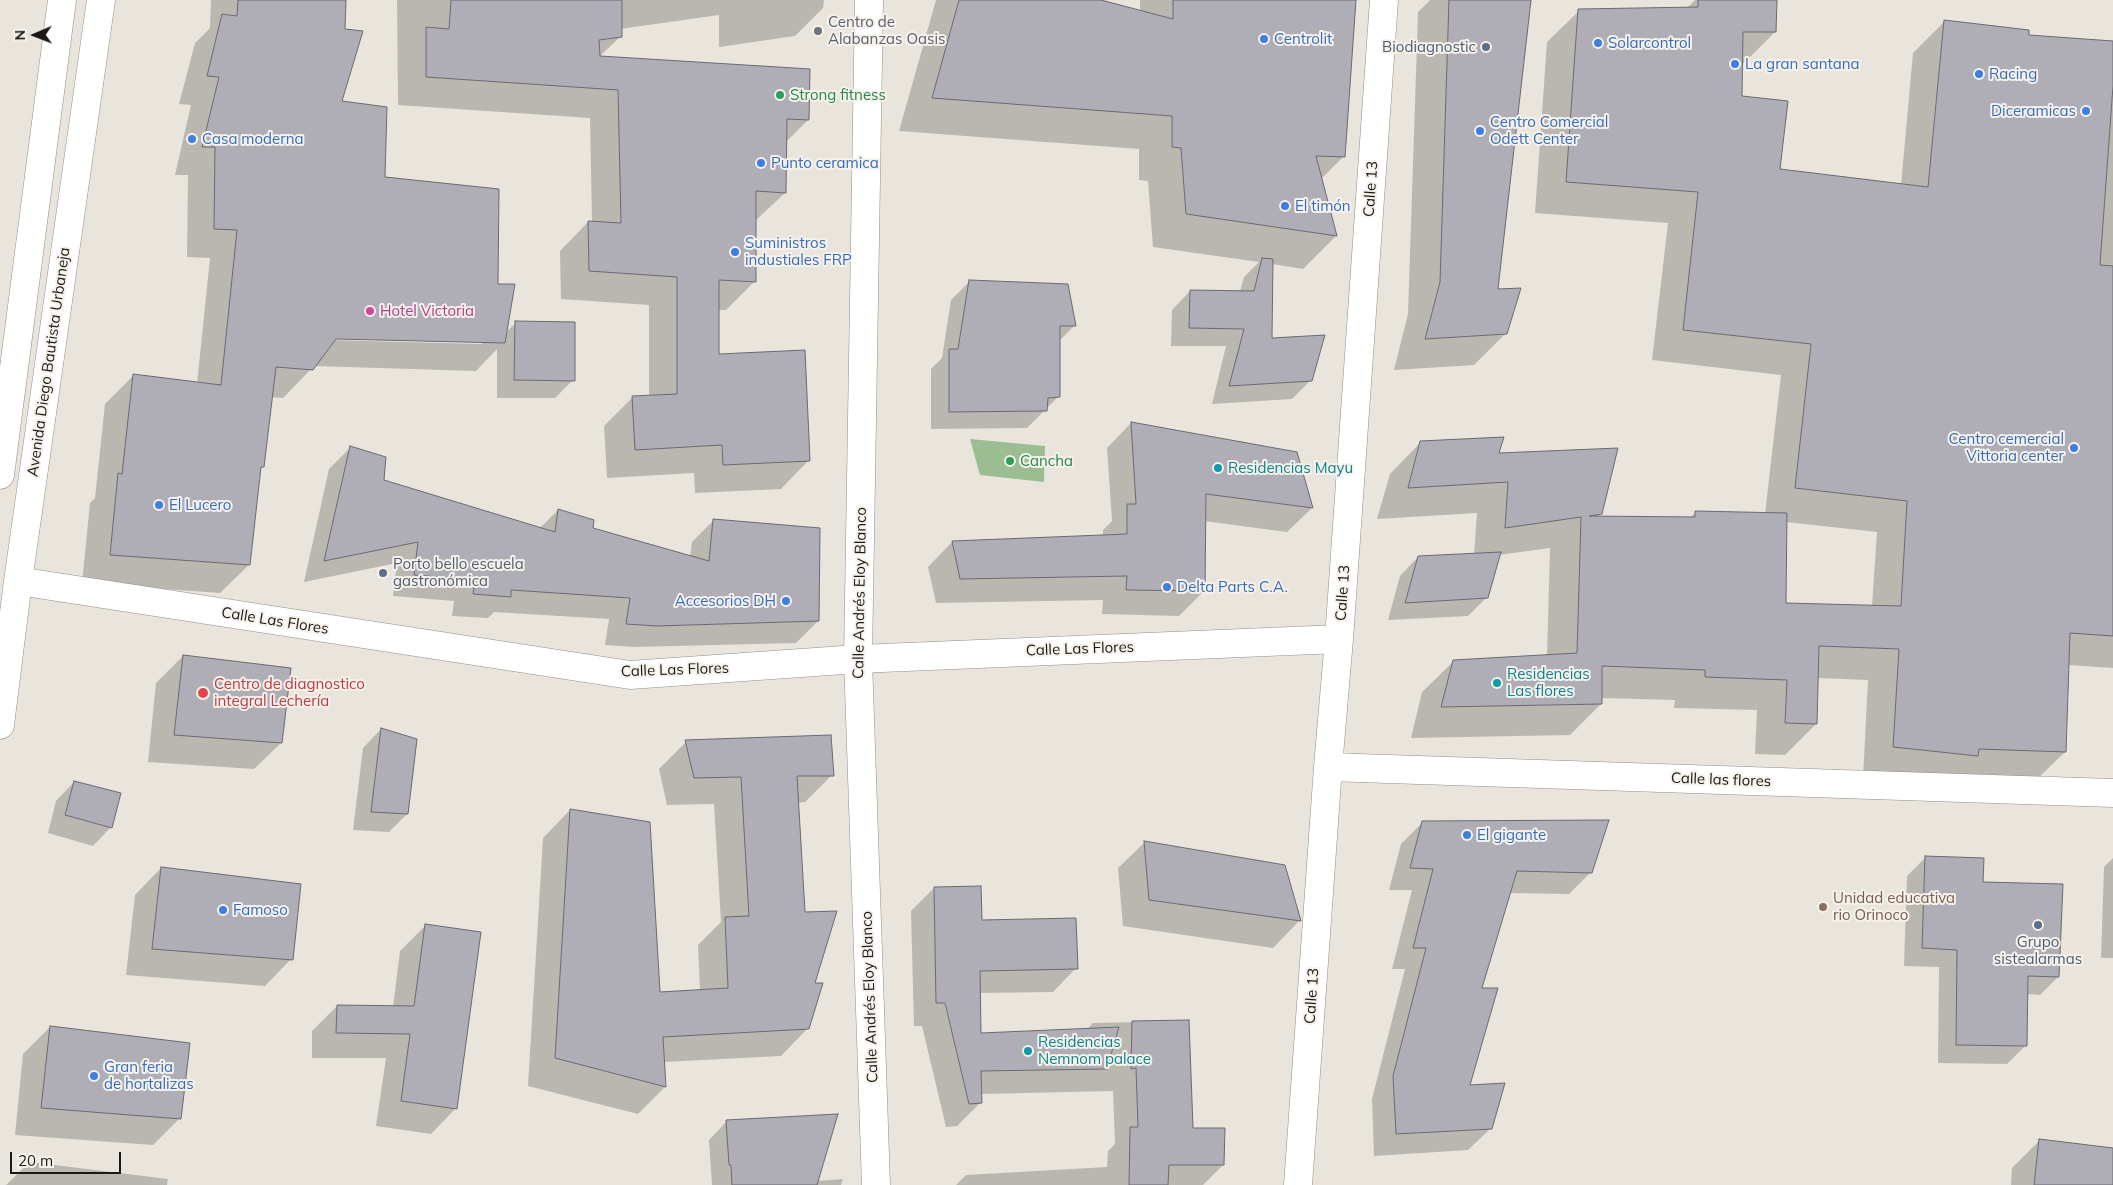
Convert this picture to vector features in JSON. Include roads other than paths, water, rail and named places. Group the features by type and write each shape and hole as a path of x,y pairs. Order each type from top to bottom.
{"street":[{"path":"0,475 62,0"},
{"name":"Avenida Diego Bautista Urbaneja","path":"0,725 18,581 101,0"},
{"name":"Calle Andrés Eloy Blanco","path":"869,0 858,659 876,1185"},
{"name":"Calle 13","path":"1298,1185 1384,0"},
{"name":"Calle Las Flores","path":"18,581 630,675 858,659 1339,639"},
{"name":"Calle las flores","path":"1328,767 2113,793"}],"place":[{"name":"Centro de Alabanzas Oasis","path":"818,31"},
{"name":"Centrolit","path":"1264,39"},
{"name":"Solarcontrol","path":"1598,43"},
{"name":"Biodiagnostic","path":"1486,47"},
{"name":"La gran santana","path":"1735,64"},
{"name":"Racing","path":"1979,74"},
{"name":"Strong fitness","path":"780,95"},
{"name":"Diceramicas","path":"2086,111"},
{"name":"Centro Comercial Odett Center","path":"1480,131"},
{"name":"Casa moderna","path":"192,139"},
{"name":"Punto ceramica","path":"761,163"},
{"name":"El timón","path":"1285,206"},
{"name":"Suministros industiales FRP","path":"735,252"},
{"name":"Hotel Victoria","path":"370,311"},
{"name":"Centro cemercial Vittoria center","path":"2074,448"},
{"name":"Cancha","path":"1010,461"},
{"name":"Residencias Mayu","path":"1218,468"},
{"name":"El Lucero","path":"159,505"},
{"name":"Porto bello escuela gastronómica","path":"383,573"},
{"name":"Delta Parts C.A.","path":"1167,587"},
{"name":"Accesorios DH","path":"786,601"},
{"name":"Residencias Las flores","path":"1497,683"},
{"name":"Centro de diagnostico integral Lechería","path":"203,693"},
{"name":"El gigante","path":"1467,835"},
{"name":"Unidad educativa rio Orinoco","path":"1823,907"},
{"name":"Famoso","path":"223,910"},
{"name":"Grupo sistealarmas","path":"2038,925"},
{"name":"Residencias Nemnom palace","path":"1028,1051"},
{"name":"Gran feria de hortalizas","path":"94,1076"}]}
